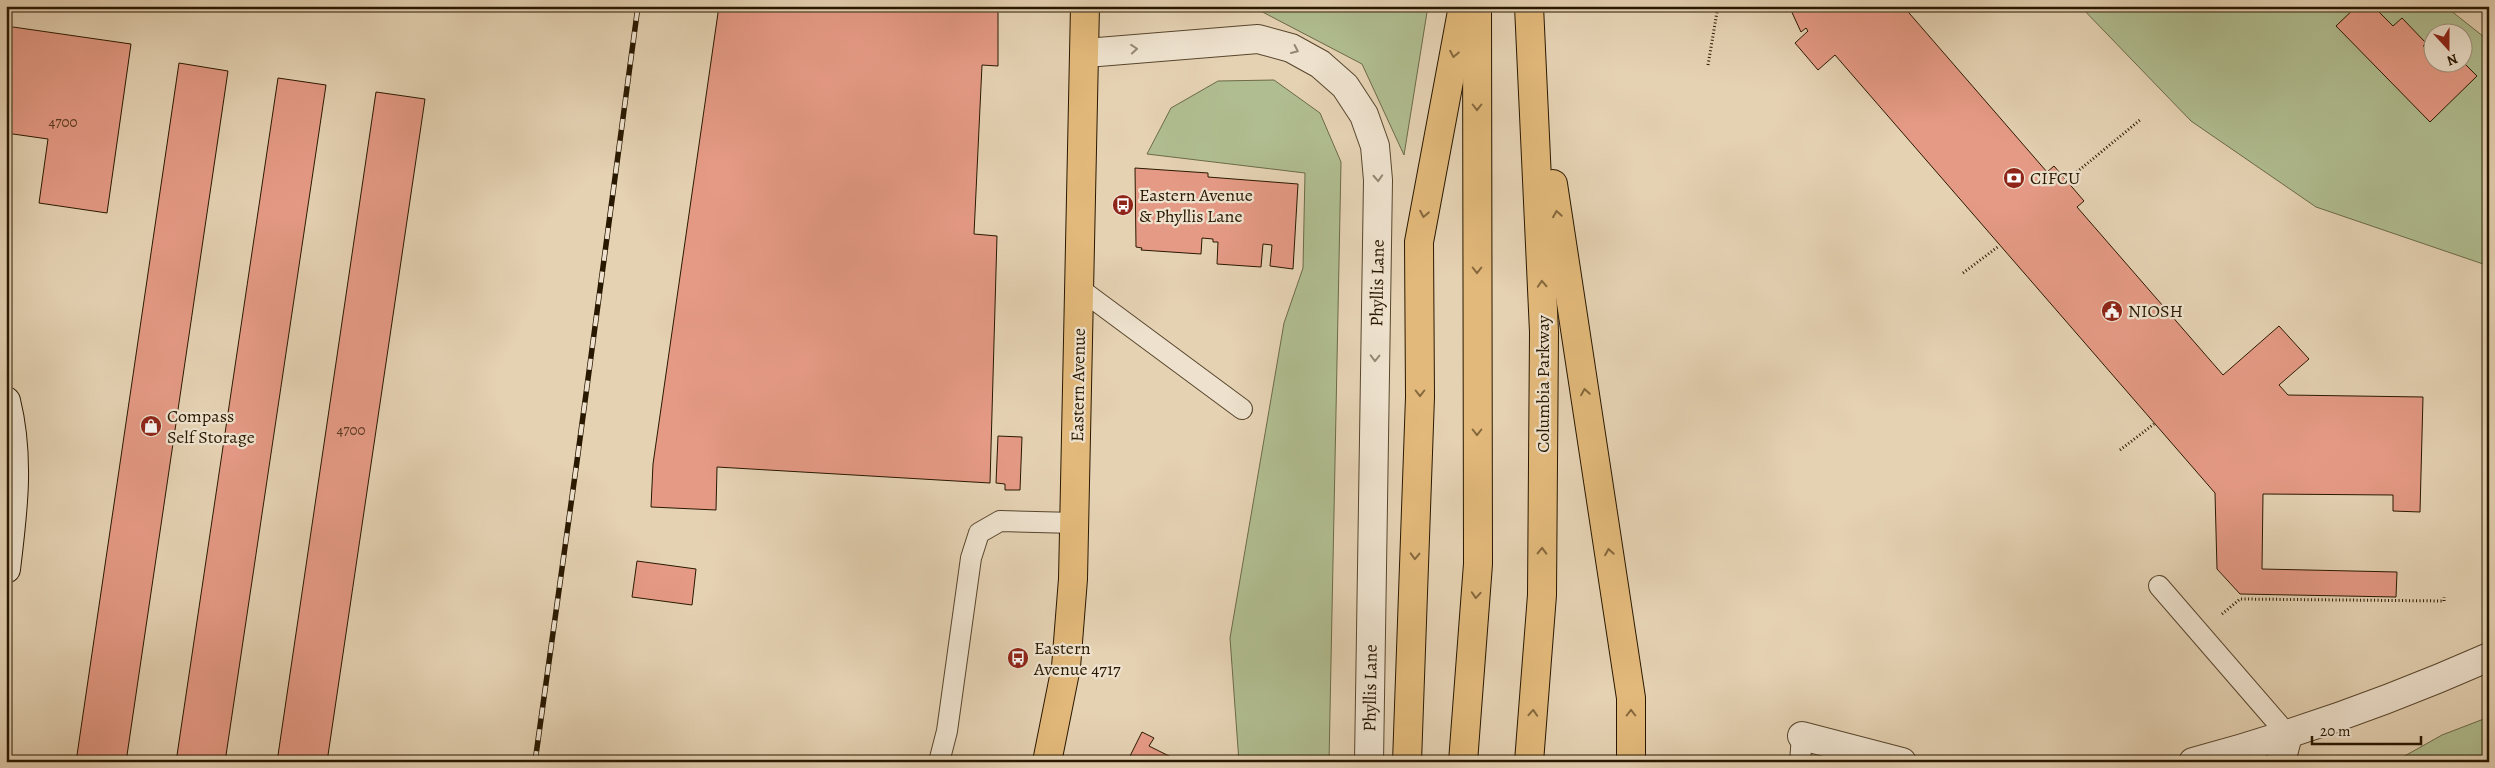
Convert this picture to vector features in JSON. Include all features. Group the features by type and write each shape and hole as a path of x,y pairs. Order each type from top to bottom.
{"main road":[{"name":"Eastern Avenue","path":"1047,762 1066,667 1075,523 1086,53 1085,6"},
{"path":"1407,762 1420,397 1419,242 1463,6"},
{"path":"1463,762 1478,564 1477,6"},
{"name":"Columbia Parkway","path":"1529,6 1544,341 1542,596 1529,762"},
{"path":"1530,36 1631,698 1632,762"}],"street":[{"name":"Phyllis Lane","path":"1086,53 1258,39 1291,48 1320,64 1345,86 1364,115 1375,146 1378,180 1369,762"},
{"path":"6,401 10,415 16,482 6,568"},
{"path":"2194,762 2288,735 2444,677 2489,657"},
{"path":"2281,762 2288,735"},
{"path":"1801,749 1902,762"}],"lane":[{"path":"1080,289 1242,409"},
{"path":"939,762 947,731 972,558 979,533 1000,521 1075,523"},
{"path":"2158,586 2288,735"}],"path":[{"path":"1708,64 1718,6"},
{"path":"2066,181 2140,120"},
{"path":"1964,273 1999,246"},
{"path":"2120,450 2154,424"},
{"path":"2219,617 2240,599 2444,601 2444,597"}],"green space":[{"path":"1251,6 1428,6 1404,155 1362,64"},
{"path":"2080,6 2445,6 2465,22 2422,22 2422,72 2472,72 2472,27 2489,41 2489,266 2316,207 2191,121"},
{"path":"1274,80 1320,113 1341,162 1329,762 1239,762 1230,638 1284,323 1303,268 1305,173 1147,154 1171,108 1218,81"},
{"path":"2489,717 2489,762 2394,762 2442,735"}],"building":[{"path":"719,6 998,6 998,66 982,65 974,234 997,236 990,483 717,467 716,510 651,507 653,464"},
{"name":"NIOSH","path":"1789,6 1903,6 2047,172 2054,166 2084,201 2077,207 2223,375 2279,326 2309,359 2279,385 2288,395 2423,397 2420,512 2393,511 2393,495 2263,494 2262,569 2397,572 2396,597 2240,594 2217,569 2215,493 1835,55 1818,70 1795,43 1808,31 1806,28 1801,32"},
{"path":"2357,6 2373,6 2393,26 2402,18 2422,39 2422,72 2472,71 2477,76 2430,122 2336,26"},
{"path":"6,26 131,44 107,213 39,203 48,139 6,133"},
{"name":"Compass Self Storage","path":"179,63 228,71 126,762 76,762"},
{"name":"Compass Self Storage","path":"278,78 326,85 225,762 176,762"},
{"path":"376,92 425,99 327,762 277,762"},
{"path":"1135,168 1208,173 1208,177 1298,184 1293,269 1270,266 1272,245 1263,244 1261,267 1217,264 1218,242 1213,242 1213,239 1202,238 1201,254 1141,250 1142,248 1136,247"},
{"path":"998,436 1022,437 1020,490 1005,490 1005,484 996,483"},
{"path":"637,561 696,569 692,605 632,597"},
{"path":"1142,732 1154,738 1149,746 1181,762 1127,762"}],"railway":[{"path":"535,762 638,6"}],"place":[{"name":"CIFCU","path":"2014,178"},
{"name":"Eastern Avenue & Phyllis Lane","path":"1123,205"},
{"name":"NIOSH","path":"2112,311"},
{"name":"Compass Self Storage","path":"151,426"},
{"name":"Eastern Avenue 4717","path":"1018,658"}]}
